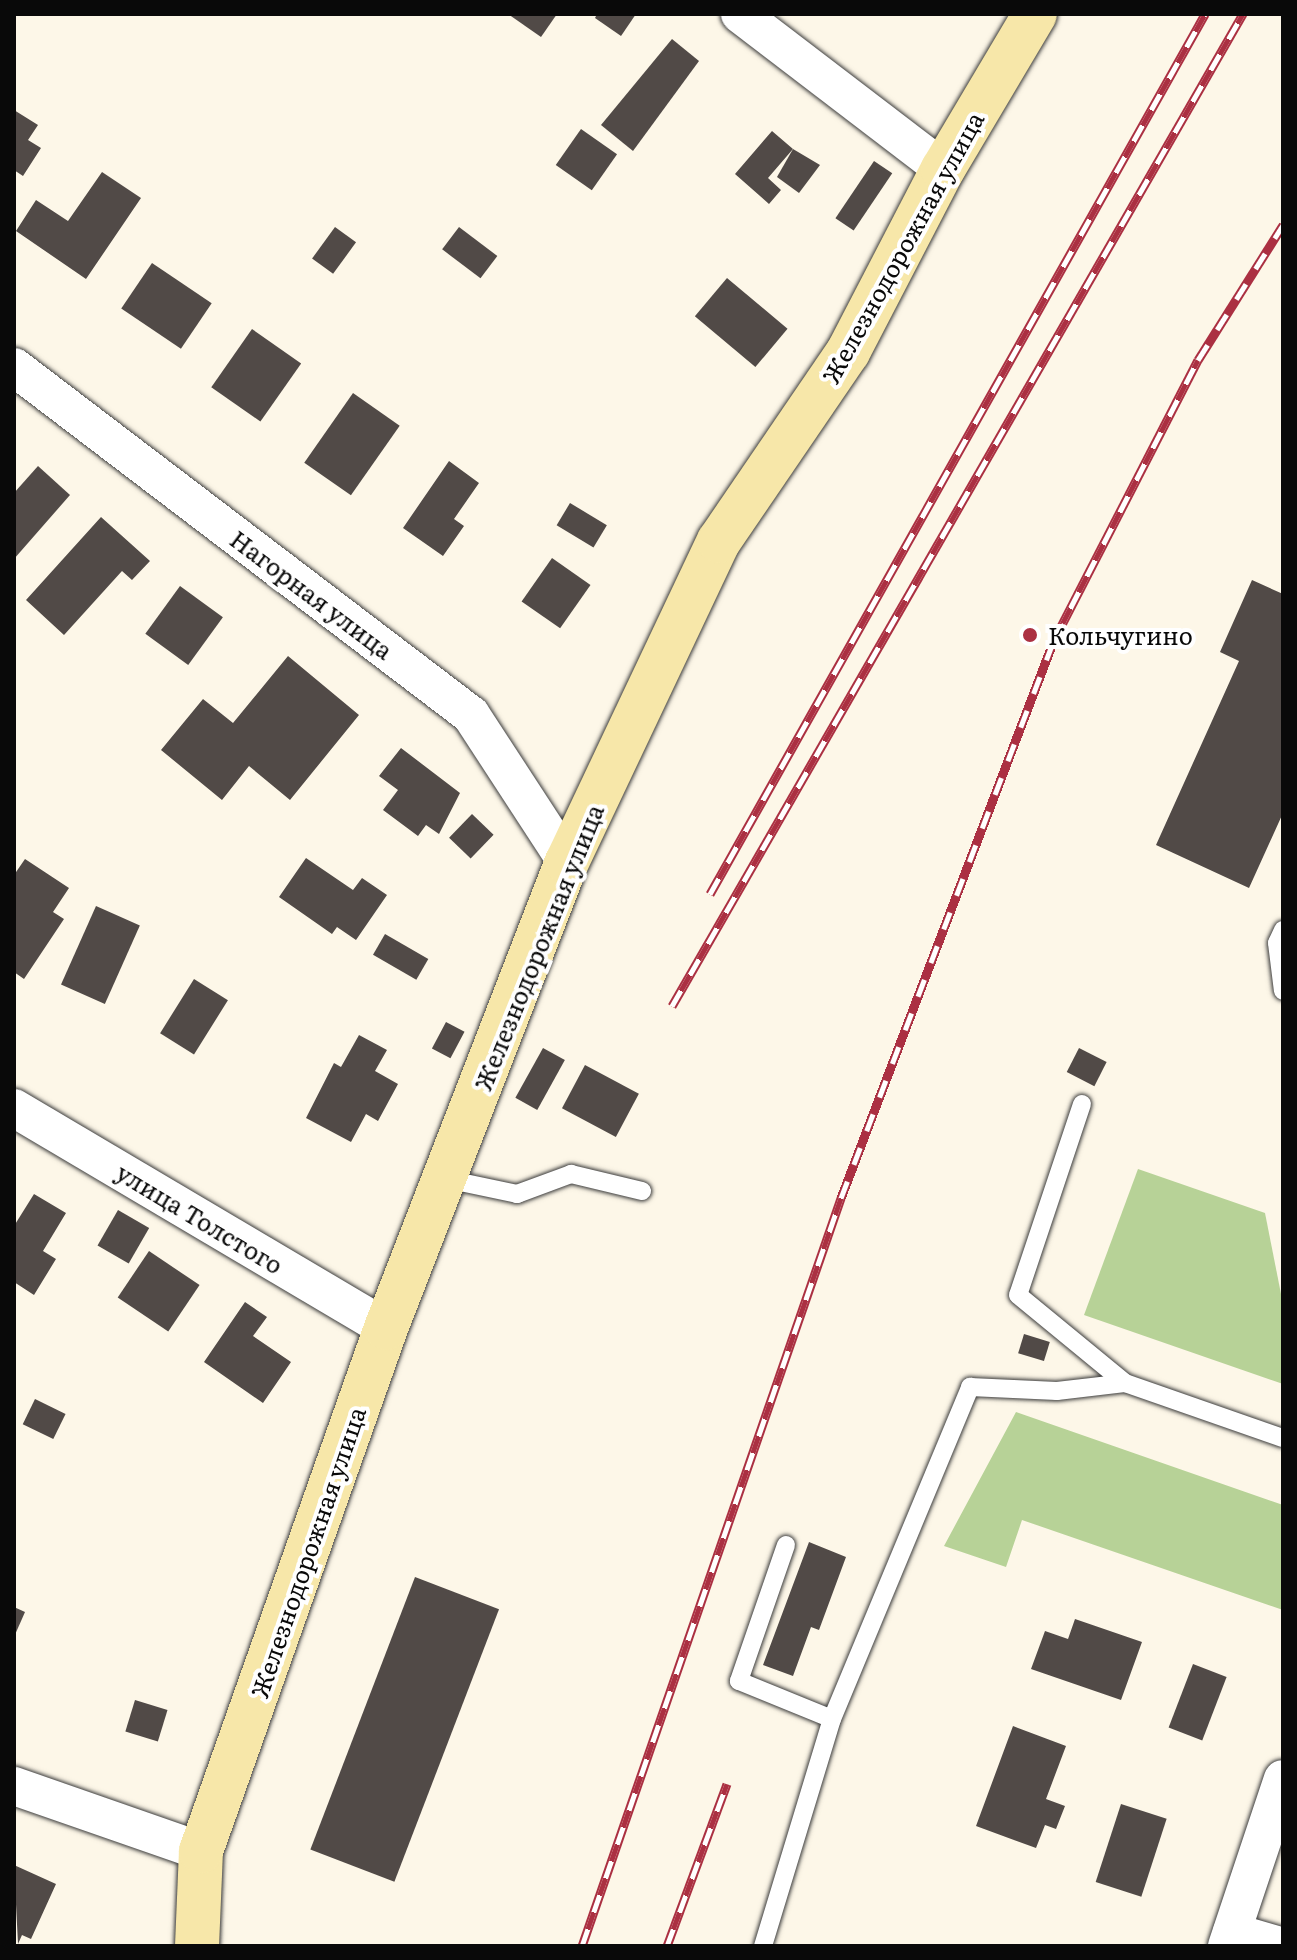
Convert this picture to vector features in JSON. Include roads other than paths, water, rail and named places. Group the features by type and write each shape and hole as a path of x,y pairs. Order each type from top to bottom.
{"street":[{"path":"740,14 943,169"},
{"name":"Железнодорожная улица","path":"197,1946 201,1851 386,1328 567,862 719,541 848,352 943,169 1035,14"},
{"name":"Нагорная улица","path":"14,367 471,715 567,862"},
{"name":"улица Толстого","path":"14,1108 386,1328"},
{"path":"1280,1946 1229,1939 1283,1779"},
{"path":"14,1786 201,1851"}],"lane":[{"path":"1283,930 1277,943 1283,991"},
{"path":"1082,1104 1018,1295 1125,1383 1283,1438"},
{"path":"446,1179 517,1194 571,1174 642,1191"},
{"path":"763,1946 832,1719 970,1387 1057,1391 1125,1383"},
{"path":"786,1545 739,1681 832,1719"}],"railway":[{"path":"710,894 1205,14"},
{"path":"672,1006 1243,14"},
{"path":"582,1946 841,1198 1054,640 1198,360 1283,225"},
{"path":"667,1946 727,1784"}],"place":[{"name":"Кольчугино","path":"1030,635"}]}
